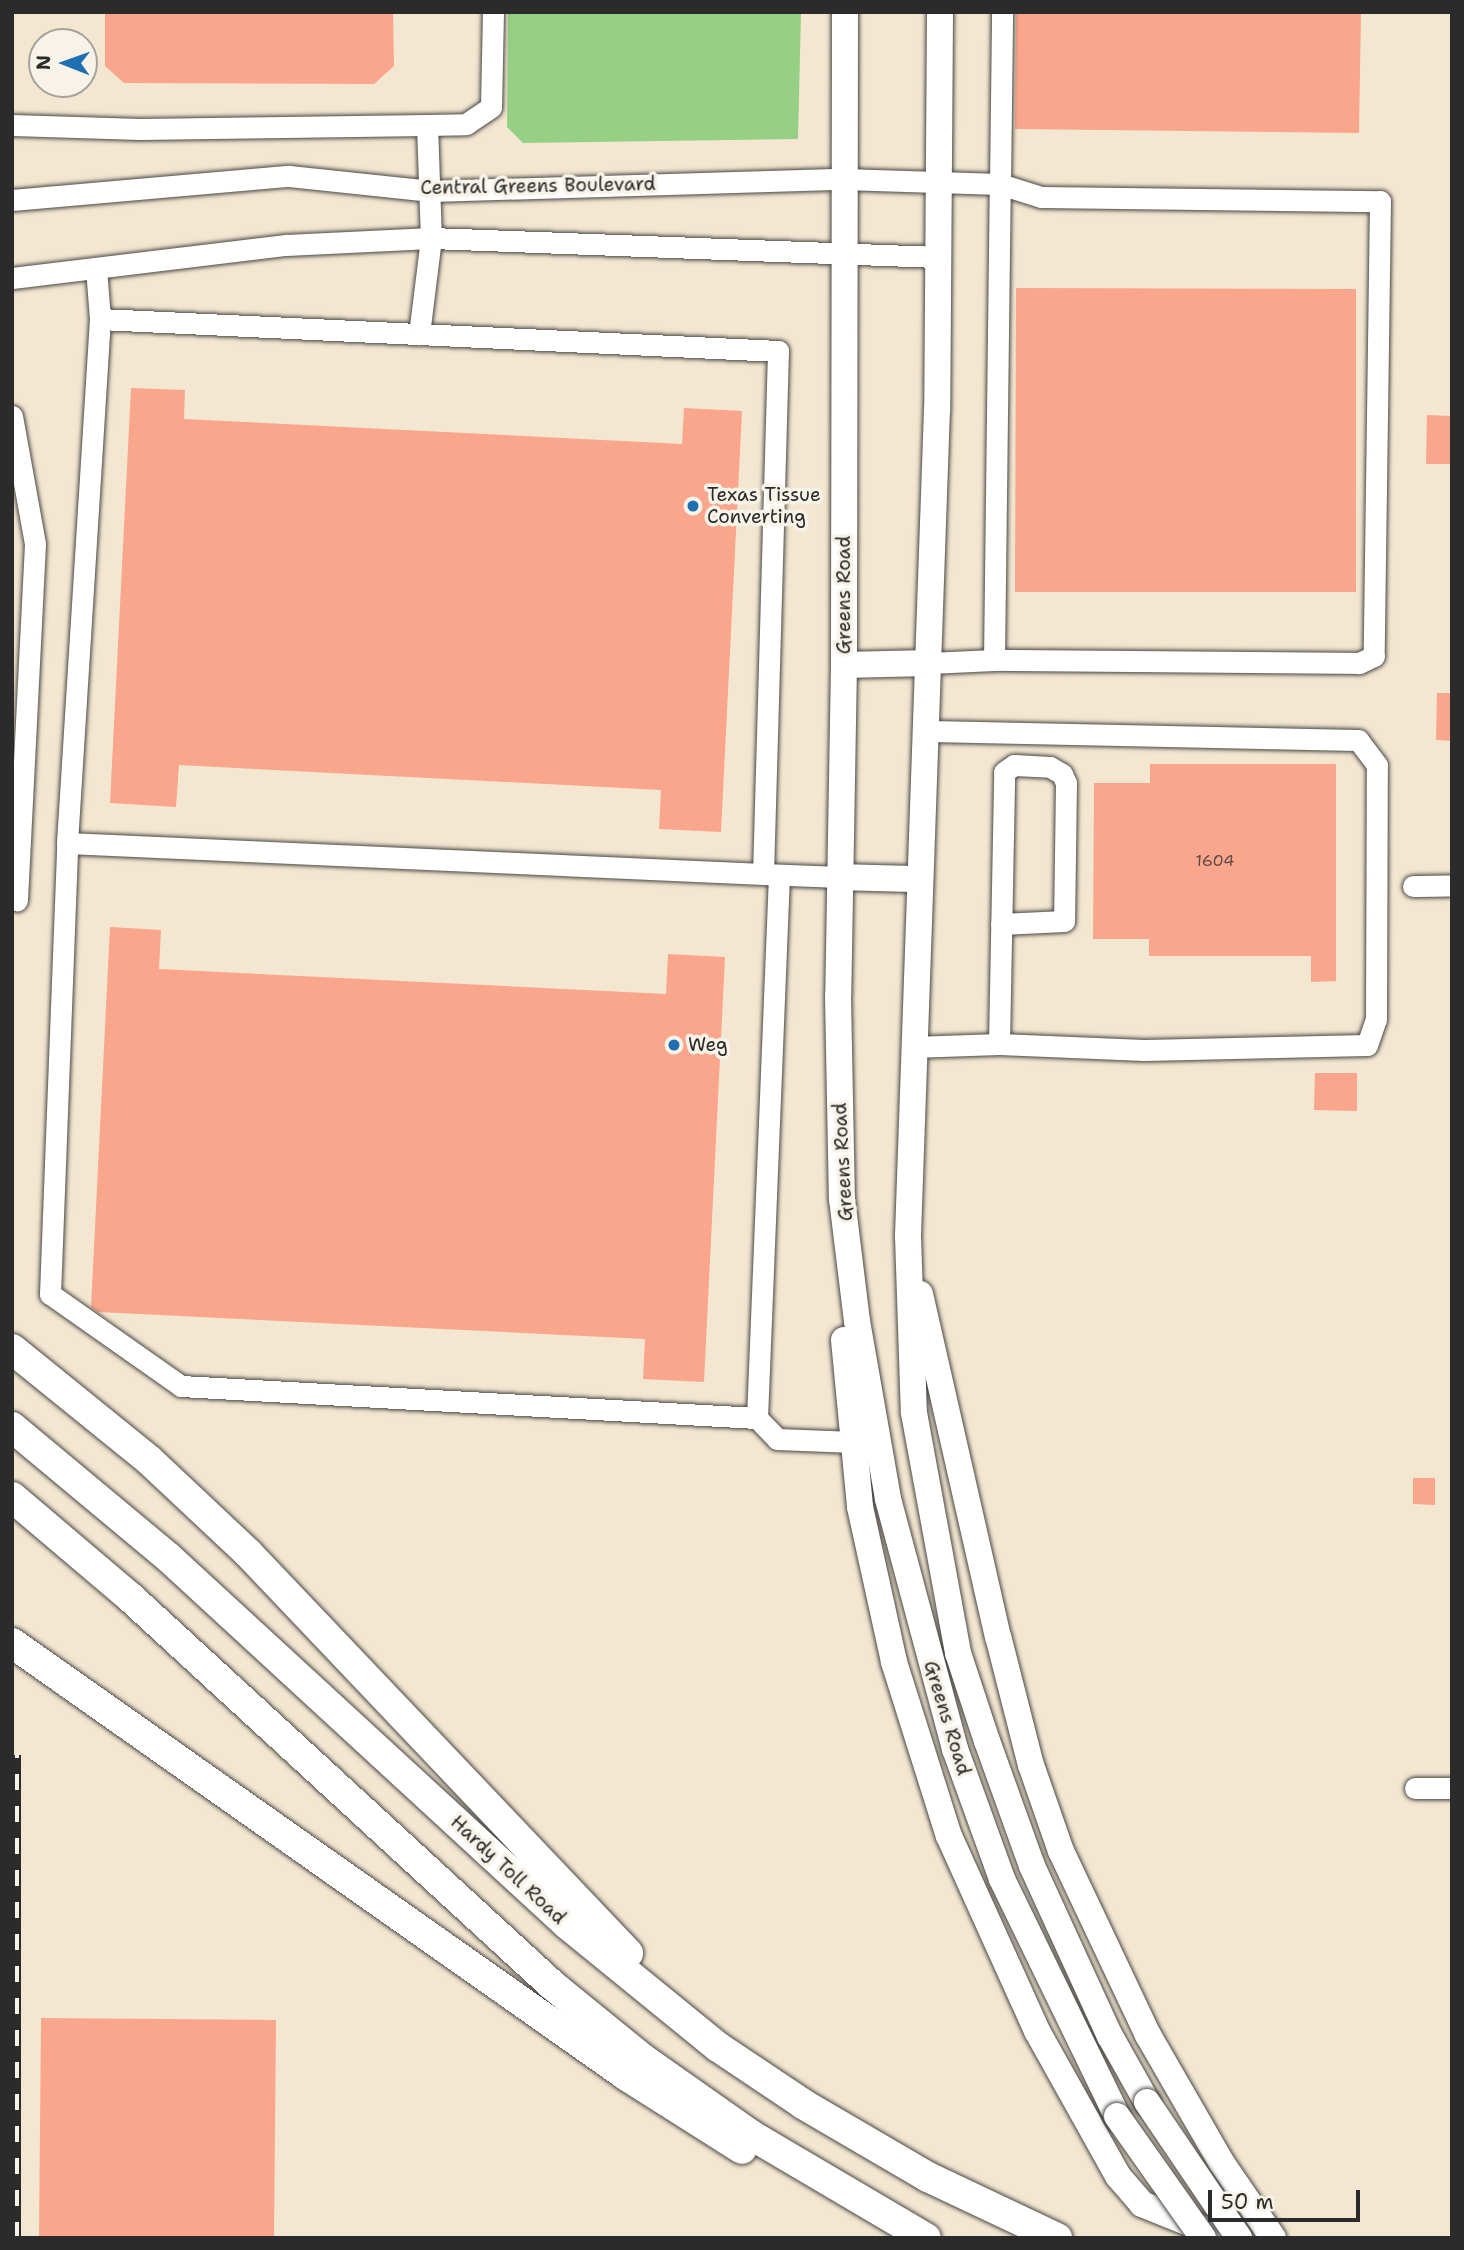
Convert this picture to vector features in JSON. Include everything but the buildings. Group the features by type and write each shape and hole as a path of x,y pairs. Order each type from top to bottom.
{"highway":[{"path":"12,1349 149,1460 248,1553 718,2047"},
{"path":"12,1404 49,1437 110,1506"},
{"name":"Hardy Toll Road","path":"12,1427 110,1506 567,1924 718,2047 803,2104 928,2177 1058,2238"},
{"path":"12,1497 43,1521 551,1984 694,2096 854,2199"},
{"path":"12,1504 43,1521"},
{"path":"12,1643 708,2131 854,2199 926,2238"}],"main road":[{"name":"Greens Road","path":"845,12 844,665 840,877 842,1199 857,1321 888,1499 952,1737 1002,1879 1117,2116 1203,2238"},
{"name":"Greens Road","path":"940,12 940,183 928,731 912,1047 908,1236 914,1413 958,1653 1032,1866 1110,2036 1147,2102 1239,2238"},
{"path":"844,665 929,663"},
{"path":"840,877 919,879"},
{"path":"842,1199 843,1328 860,1507 894,1662 948,1836 1037,2031 1118,2175 1142,2204 1226,2238"},
{"path":"908,1236 953,1454 1031,1765 1061,1851 1148,2035 1200,2125 1273,2238"},
{"path":"1118,2175 1144,2180 1195,2150 1200,2125"}],"street":[{"path":"12,125 140,129 466,124 491,107 493,12"},
{"path":"929,663 994,660 1002,12"},
{"path":"419,334 430,238 431,191 427,125"},
{"name":"Central Greens Boulevard","path":"12,200 289,176 431,191 843,179 1000,184 1041,197 1380,201 1374,656 1359,663 994,660"},
{"path":"12,278 286,245 430,238 937,257"},
{"path":"96,268 100,319 67,843 50,1294 181,1387 757,1418 777,1439 854,1442"},
{"path":"100,319 778,351 771,874 757,1418"},
{"path":"12,416 35,544 17,901"},
{"path":"912,1047 999,1044 1144,1050 1367,1045 1376,1019 1377,765 1358,740 928,731"},
{"path":"999,1044 1004,772 1014,765 1050,767 1062,774 1066,783 1063,921 1002,924"},
{"path":"67,843 840,877"},
{"path":"1413,886 1452,885"},
{"path":"1415,1788 1452,1788"}],"green space":[{"path":"508,12 801,12 798,139 523,143 507,127"}],"railway":[{"path":"17,1755 17,2238"}],"place":[{"name":"Texas Tissue Converting","path":"693,506"},
{"name":"Weg","path":"674,1045"}]}
